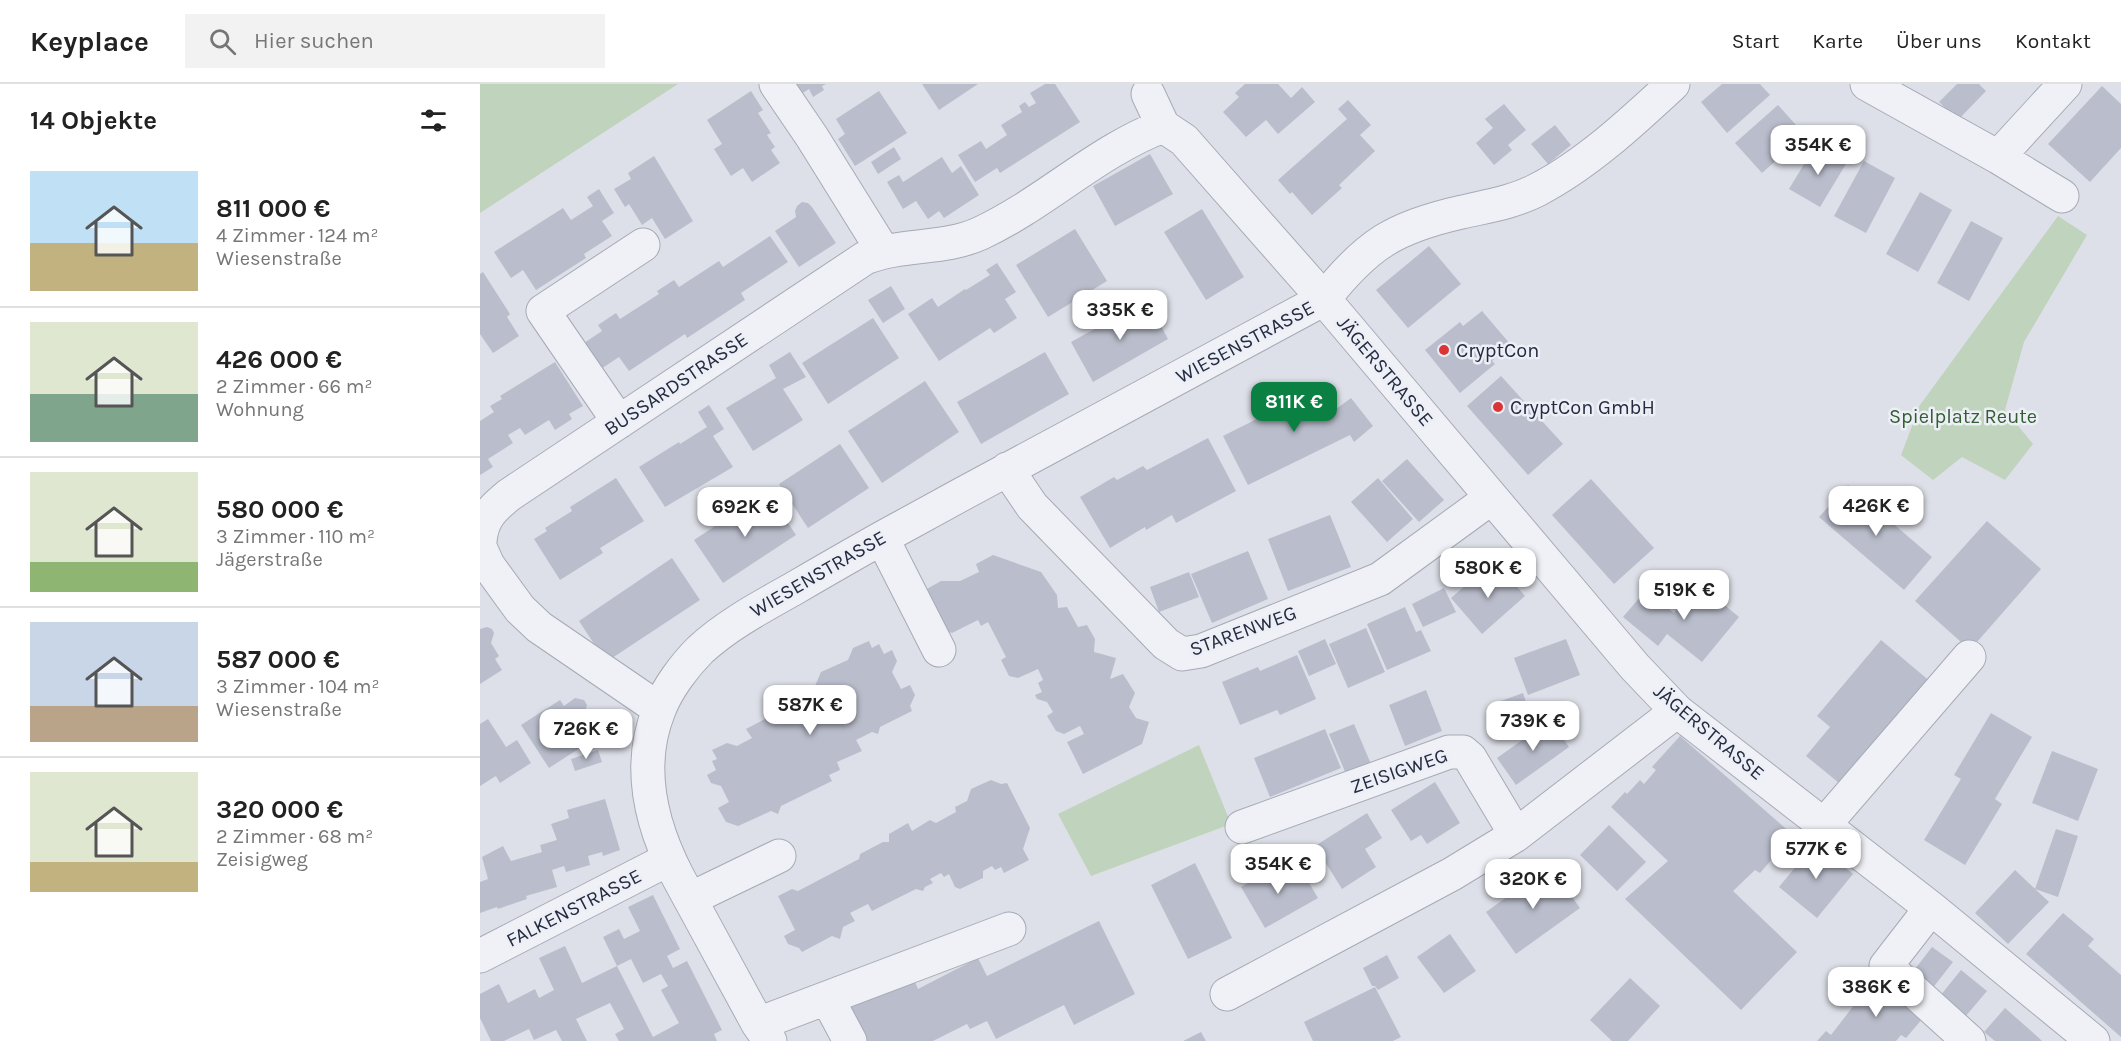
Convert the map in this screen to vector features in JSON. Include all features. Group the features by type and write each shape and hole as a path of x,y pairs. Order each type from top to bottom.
{"street":[{"path":"776,84 883,251"},
{"path":"1324,299 1365,253 1385,238 1419,223 1506,202 1536,190 1602,146 1673,84"},
{"path":"1867,84 1998,157 2062,196"},
{"path":"1998,157 2065,84"},
{"name":"JÄGERSTRASSE","path":"1148,94 1163,126 1184,140 1324,299 1635,667 1677,711 1931,908 2093,1041"},
{"name":"BUSSARDSTRASSE","path":"480,541 480,529 489,512 509,495 865,258 883,251 936,245 978,234 1011,217 1135,136 1163,126"},
{"path":"619,422 543,311 643,245"},
{"name":"WIESENSTRASSE","path":"764,1032 669,859 651,810 647,779 648,747 659,709 680,675 700,651 740,619 1007,469 1324,299"},
{"name":"STARENWEG","path":"1007,469 1032,506 1166,644 1182,654 1201,651 1380,579 1491,498"},
{"path":"882,538 939,650"},
{"path":"480,547 488,565 520,609 539,627 659,709"},
{"path":"1824,825 1969,657"},
{"path":"1227,994 1452,874 1516,835 1677,711"},
{"name":"ZEISIGWEG","path":"1242,827 1449,752 1463,752 1470,758 1516,835"},
{"path":"690,899 779,856"},
{"name":"FALKENSTRASSE","path":"480,956 669,859"},
{"path":"1931,908 1886,966 1969,1041"},
{"path":"764,1032 827,998 1009,929"},
{"path":"827,998 850,1041"}],"green space":[{"path":"480,84 678,84 480,213"},
{"name":"Spielplatz Reute","path":"2058,216 2087,235 2024,342 2005,410 2033,444 2005,480 1962,457 1933,480 1901,455 1920,405"},
{"path":"1199,745 1231,824 1091,876 1058,814"}],"building":[{"path":"786,84 826,84 822,86 824,90 813,97 809,89 795,98"},
{"path":"922,84 978,84 939,110"},
{"path":"1045,84 1055,84 1080,122 1000,173 997,168 975,182 958,155 981,141 986,149 1007,135 1001,125 1022,112 1019,106 1025,102 1029,107 1036,103 1030,93"},
{"path":"1245,84 1278,84 1291,98 1302,87 1315,102 1278,134 1266,120 1246,137 1223,112 1239,97 1235,93"},
{"path":"1722,84 1760,84 1770,95 1727,133 1701,102"},
{"path":"1957,84 1979,84 1986,91 1958,120 1939,102"},
{"path":"2102,86 2121,104 2121,148 2090,182 2048,144"},
{"path":"751,91 763,110 758,113 771,133 767,135 775,147 771,150 780,163 752,182 743,168 731,176 714,149 722,144 707,120"},
{"path":"879,91 907,133 855,166 838,139 845,134 836,119"},
{"path":"1348,100 1371,125 1360,135 1375,151 1339,185 1342,188 1312,215 1278,180 1347,119 1338,109"},
{"path":"1504,104 1526,130 1508,145 1512,150 1494,165 1476,143 1493,128 1485,119"},
{"path":"1778,105 1805,135 1762,173 1735,143"},
{"path":"1555,125 1571,145 1548,164 1531,144"},
{"path":"1815,146 1846,164 1820,207 1789,189"},
{"path":"894,147 901,159 878,174 871,162"},
{"path":"1150,154 1173,194 1115,226 1093,186"},
{"path":"654,156 693,221 665,239 652,218 642,225 629,204 625,207 614,189 631,179 628,173"},
{"path":"942,157 952,173 961,166 979,195 944,218 939,211 928,219 916,201 903,209 887,182 899,175 903,182"},
{"path":"1864,161 1895,178 1866,233 1834,216"},
{"path":"599,189 614,213 602,221 612,236 584,254 586,258 536,290 523,270 511,278 494,252 563,208 571,220 593,206 587,197"},
{"path":"1920,192 1952,210 1918,272 1886,254"},
{"path":"802,202 812,207 836,243 799,267 775,231 796,217 797,206"},
{"path":"1202,209 1244,277 1206,300 1164,232"},
{"path":"1971,221 2003,238 1969,301 1937,283"},
{"path":"1075,229 1107,281 1048,317 1016,265"},
{"path":"770,236 788,262 741,293 745,300 687,338 685,334 629,371 619,357 595,373 578,347 602,331 598,325 616,313 620,319 659,294 657,291 674,280 679,287 719,261 723,267"},
{"path":"1429,246 1461,284 1408,328 1376,290"},
{"path":"997,263 1016,292 1005,299 1017,318 994,333 990,328 939,361 908,314 932,298 938,307 990,275 986,270"},
{"path":"483,272 510,314 507,317 519,336 493,353 480,334 480,274"},
{"path":"891,286 905,309 883,323 868,300"},
{"path":"1147,300 1168,339 1093,382 1071,342"},
{"path":"1482,311 1511,345 1492,361 1495,364 1460,393 1425,350 1460,322 1463,326"},
{"path":"873,318 899,358 828,404 802,363"},
{"path":"790,352 806,377 783,389 803,420 753,451 726,408 776,378 769,365"},
{"path":"1045,352 1069,394 981,444 957,402"},
{"path":"555,362 583,406 569,414 572,419 555,430 549,420 525,435 520,428 508,435 513,443 488,459 493,467 480,475 480,421 494,412 490,406 502,399 500,396"},
{"path":"1501,376 1563,444 1528,475 1467,406"},
{"path":"925,381 959,432 882,483 848,431"},
{"path":"1324,385 1336,409 1351,398 1373,426 1354,442 1350,435 1248,485 1223,436"},
{"path":"709,405 724,429 713,436 733,467 665,507 639,467 707,427 698,412"},
{"path":"1208,438 1236,491 1176,523 1172,515 1146,530 1145,527 1110,548 1080,497 1114,477 1117,480 1143,466 1147,470"},
{"path":"840,444 869,488 808,528 779,484"},
{"path":"1407,459 1444,500 1419,522 1382,481"},
{"path":"616,478 644,521 600,548 603,553 560,580 534,539 547,531 545,528 572,511 570,507"},
{"path":"1378,478 1413,519 1387,542 1351,502"},
{"path":"1591,479 1654,548 1614,584 1552,515"},
{"path":"1848,485 1932,557 1904,590 1819,517"},
{"path":"767,492 796,535 723,583 694,540"},
{"path":"1330,515 1351,567 1288,591 1268,539"},
{"path":"1987,521 2041,569 1970,650 1915,601"},
{"path":"1248,551 1268,599 1212,623 1191,574"},
{"path":"993,555 1041,572 1057,595 1058,608 1067,607 1078,627 1087,625 1095,639 1094,652 1116,658 1110,679 1123,674 1135,693 1129,707 1136,718 1149,722 1142,744 1083,774 1067,742 1084,734 1080,726 1064,734 1056,731 1047,716 1053,712 1047,702 1037,699 1035,695 1042,692 1038,683 1043,680 1038,669 1018,678 1009,676 1001,660 1006,657 988,622 981,626 978,620 952,633 939,628 925,590 941,581 960,581 979,572 976,564"},
{"path":"672,558 700,600 606,662 579,621"},
{"path":"1500,567 1525,596 1482,634 1451,598 1481,572 1487,578"},
{"path":"1189,572 1199,597 1159,612 1150,587"},
{"path":"1699,584 1739,617 1702,662 1667,634 1658,646 1623,617 1646,590 1674,613"},
{"path":"1444,588 1456,612 1423,627 1412,604"},
{"path":"1405,607 1416,632 1421,630 1431,651 1387,670 1367,624"},
{"path":"487,627 494,633 491,643 499,656 495,659 502,670 480,684 480,629"},
{"path":"1366,628 1385,672 1348,688 1329,644"},
{"path":"1325,639 1336,664 1309,676 1298,651"},
{"path":"1566,639 1580,675 1528,695 1514,658"},
{"path":"1881,640 1932,683 1844,787 1806,756 1830,727 1817,716"},
{"path":"869,641 872,648 879,644 884,654 892,650 897,661 892,672 901,689 910,685 915,695 910,706 912,711 880,727 878,734 872,732 856,740 862,751 837,762 840,770 829,775 832,781 781,806 778,814 771,811 738,826 726,822 718,808 729,802 721,786 711,783 707,775 716,770 712,761 717,759 712,750 727,743 737,746 752,738 746,729 767,718 785,716 795,711 791,702 803,696 804,691 815,686 821,672 848,660 853,648"},
{"path":"1297,655 1316,699 1280,715 1277,710 1240,725 1222,682 1258,667 1260,671"},
{"path":"1426,690 1442,731 1405,746 1389,705"},
{"path":"1523,693 1528,708 1506,715 1501,701"},
{"path":"575,698 584,700 587,705 585,713 595,730 579,740 583,746 549,768 521,725 560,700 564,706"},
{"path":"1991,713 2032,737 1995,799 2002,804 1965,865 1924,840 1961,779 1954,775"},
{"path":"488,719 506,747 517,740 531,763 500,783 496,776 480,786 480,724"},
{"path":"1550,720 1569,747 1516,785 1497,758"},
{"path":"1354,724 1371,764 1346,774 1329,734"},
{"path":"1325,729 1341,768 1270,797 1254,758"},
{"path":"1680,736 1793,835 1760,873 1755,870 1733,891 1797,952 1741,1010 1625,899 1668,861 1611,807 1640,780 1644,784 1656,770 1652,767"},
{"path":"598,750 602,762 575,771 571,759"},
{"path":"2052,751 2098,769 2078,821 2032,803"},
{"path":"991,780 1001,784 1007,783 1030,828 1023,849 1029,860 1004,873 1001,867 995,870 992,866 983,871 983,878 960,889 955,887 949,874 944,877 941,873 930,879 933,883 925,887 923,891 916,889 872,911 868,904 850,913 855,921 843,927 840,939 832,936 802,952 799,948 788,944 784,936 795,930 778,896 792,889 798,891 859,859 860,854 883,842 889,842 889,834 908,823 912,831 930,820 936,823 956,812 955,807 967,801 971,789"},
{"path":"1435,782 1460,823 1427,844 1421,835 1411,841 1391,810"},
{"path":"605,799 620,850 603,856 602,852 588,856 590,865 566,872 564,866 552,870 557,887 526,896 527,899 498,909 497,907 480,913 480,882 488,879 482,857 503,846 511,861 542,852 540,845 557,840 551,824 569,818 567,810"},
{"path":"1367,813 1382,838 1365,849 1376,867 1342,889 1315,846"},
{"path":"1609,825 1646,862 1617,891 1580,855"},
{"path":"2056,829 2078,836 2058,897 2035,889"},
{"path":"1815,843 1853,874 1817,918 1779,887"},
{"path":"1195,863 1232,938 1188,959 1151,885"},
{"path":"1281,864 1292,883 1305,876 1318,898 1265,928 1241,887"},
{"path":"1550,866 1580,908 1516,954 1486,912"},
{"path":"2015,870 2049,902 2008,944 1975,913"},
{"path":"653,895 680,949 667,956 673,968 687,961 722,1030 714,1034 717,1041 619,1041 615,1034 624,1029 610,1003 576,1019 587,1041 562,1041 556,1030 534,1040 529,1029 504,1041 491,1041 480,1018 480,994 499,984 508,1003 535,989 539,998 554,990 539,958 565,946 582,983 617,966 603,937 619,929 624,939 640,931 628,907","holes":["631,959 643,983 661,974 668,986 661,990 679,1023 653,1037 617,966"]},
{"path":"2063,913 2094,939 2088,946 2121,975 2121,1037 2026,954"},
{"path":"1099,921 1135,994 1074,1025 1064,1005 996,1039 987,1021 970,1029 967,1024 933,1041 857,1041 842,1010 912,975 918,989 978,958 987,976"},
{"path":"1450,934 1476,971 1444,993 1417,957"},
{"path":"1932,947 1953,962 1928,994 1908,978"},
{"path":"1387,955 1399,978 1378,990 1372,986 1363,968"},
{"path":"1961,970 1987,991 1965,1017 1940,996"},
{"path":"1630,978 1660,1006 1628,1041 1612,1041 1590,1020"},
{"path":"1875,978 1923,1018 1906,1038 1901,1035 1896,1041 1817,1041 1826,1031 1831,1035"},
{"path":"1375,987 1401,1037 1393,1041 1313,1041 1304,1022"},
{"path":"2005,1008 2042,1041 1995,1041 1984,1032"},
{"path":"1201,1032 1206,1041 1183,1041"}],"place":[{"name":"CryptCon","path":"1444,350"},
{"name":"CryptCon GmbH","path":"1498,407"}]}
